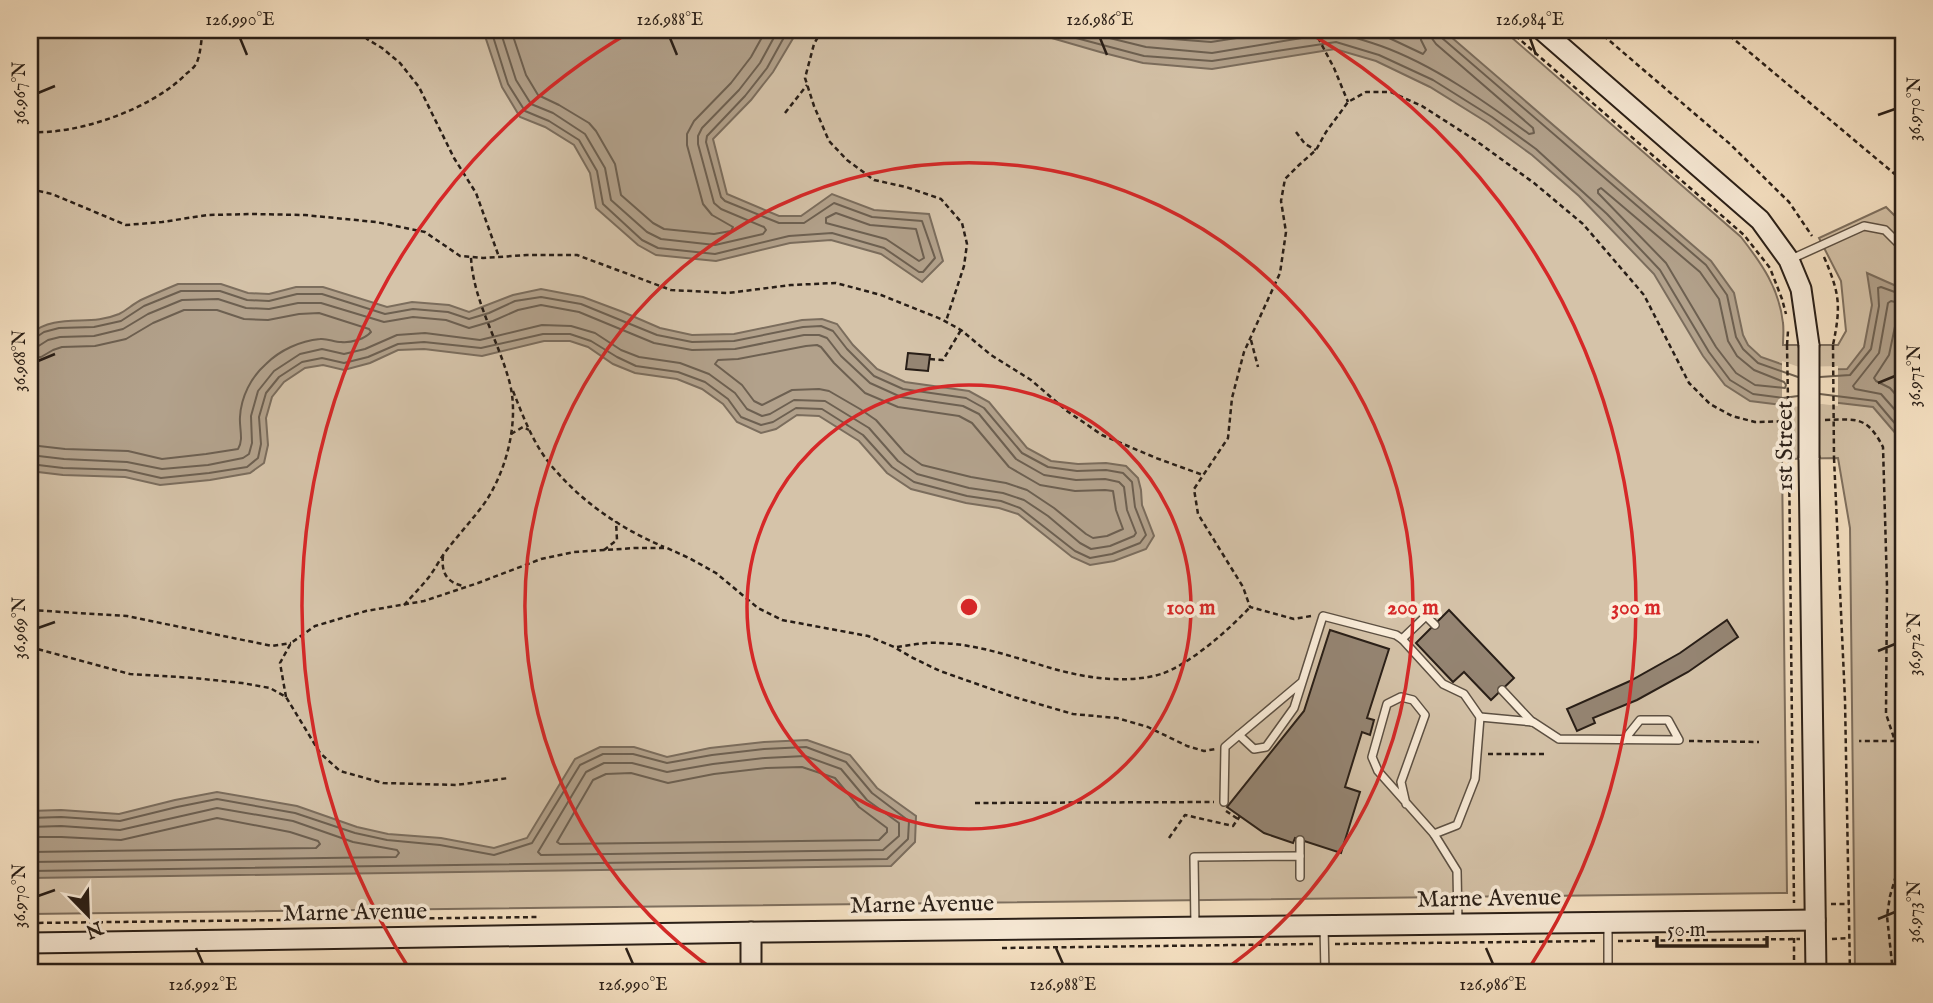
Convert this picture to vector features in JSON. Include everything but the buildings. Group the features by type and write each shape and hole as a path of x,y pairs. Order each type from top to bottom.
{"street":[{"name":"1st Street","path":"1542,30 1760,220 1789,260 1801,289 1809,345 1816,973"},
{"name":"Marne Avenue","path":"30,943 1815,920"},
{"path":"751,932 751,973"}],"lane":[{"path":"1789,260 1864,226 1885,230 1903,248"},
{"path":"1239,735 1254,749 1266,747 1294,708 1323,616 1396,635 1443,684 1464,694 1480,717 1475,779 1457,825 1434,834"},
{"path":"1402,639 1426,616 1434,625"},
{"path":"1224,802 1225,747 1302,682"},
{"path":"1502,690 1533,722 1559,739 1624,740 1679,740 1668,720 1640,720 1624,740"},
{"path":"1406,804 1401,782 1425,715 1413,700 1401,697 1387,704 1372,757 1378,771 1406,804 1434,834 1457,871 1458,924"},
{"path":"1480,717 1533,722"},
{"path":"1300,840 1300,877"},
{"path":"1195,927 1194,857 1300,856"},
{"path":"1608,922 1608,973"},
{"path":"1324,925 1325,973"}],"path":[{"path":"30,132 48,133 91,125 157,97 177,84 196,64 203,30"},
{"path":"359,30 400,63 431,108 454,158 476,193 499,257"},
{"path":"822,30 814,44 805,78 829,141 874,180 941,199 962,223 967,244 964,266 946,321"},
{"path":"1314,30 1348,102"},
{"path":"1509,30 1744,234 1770,268 1782,299 1789,325 1787,345 1794,973"},
{"path":"1597,30 1730,144 1789,202 1819,247 1835,282 1839,314 1833,345 1834,458 1844,700 1850,973"},
{"path":"1723,30 1903,181"},
{"path":"785,113 807,86"},
{"path":"1250,607 1244,587 1198,514 1194,489 1228,438 1232,398 1244,352 1280,273 1286,232 1281,201 1285,179 1316,150 1348,102 1366,92 1391,92 1422,106 1534,183 1583,224 1644,295 1689,383 1710,404 1732,416"},
{"path":"1297,132 1305,144 1316,150"},
{"path":"30,189 52,194 126,225 208,215 254,214 305,215 376,222 425,232 460,256 484,258 577,255 671,290 727,293 791,285 836,283 881,295 946,321 991,355 1031,380 1067,411 1102,435 1203,475"},
{"path":"471,257 471,271 481,304 529,430 550,463 590,504 616,521 647,540 690,558 716,573 758,608 782,620 868,636 940,671 1073,714 1117,718 1148,727 1204,751 1225,747"},
{"path":"930,359 943,360 961,330"},
{"path":"1250,338 1258,367"},
{"path":"404,605 430,576 488,498 503,465 510,434 513,408 510,385"},
{"path":"510,434 518,428 529,430"},
{"path":"1883,447 1887,586 1886,714 1895,741 1903,749"},
{"path":"604,550 617,540 616,521"},
{"path":"509,778 456,785 383,783 340,771 320,753 286,697 280,663 291,643 315,626 366,611 424,601 541,559 574,552 667,548"},
{"path":"443,556 445,577 453,584 467,587"},
{"path":"1250,607 1294,619 1312,615 1323,616"},
{"path":"894,647 938,643 968,646 1007,654 1046,667 1120,680 1161,674 1186,661 1224,632 1250,607"},
{"path":"30,610 127,617 272,646 291,643"},
{"path":"30,647 130,674 242,683 270,688 286,697"},
{"path":"1679,740 1759,742"},
{"path":"1859,741 1895,741"},
{"path":"1477,754 1544,754"},
{"path":"975,803 1224,802"},
{"path":"1169,838 1185,815 1233,826 1240,816"},
{"path":"1893,973 1887,916 1890,895 1903,852"}],"shaded area":[{"path":"30,30 1503,30 1741,237 1762,267 1778,299 1783,323 1783,345 1838,345 1846,331 1841,281 1819,238 1886,207 1903,224 1903,973 1855,973 1850,528 1838,458 1782,459 1787,893 30,914"}],"water":[{"path":"483,30 798,30 773,72 751,100 713,139 727,194 779,216 801,216 832,194 874,210 929,214 943,261 922,282 881,254 831,240 790,243 716,261 656,255 638,245 596,208 590,173 574,145 545,127 520,117 502,87"},
{"path":"1024,30 1443,30 1711,261 1734,293 1743,335 1748,345 1761,357 1798,370 1847,369 1864,347 1872,305 1867,273 1903,289 1903,595 1898,543 1900,488 1897,435 1873,407 1822,401 1783,405 1750,401 1725,385 1703,356 1654,274 1579,196 1532,155 1488,123 1430,87 1376,61 1335,49 1212,69 1143,63"},
{"path":"178,284 221,284 248,293 269,294 296,287 323,287 387,307 412,302 449,305 469,312 513,295 541,289 583,297 660,328 692,335 734,334 802,320 822,319 837,324 877,369 905,382 969,391 989,402 1027,448 1051,461 1126,466 1138,478 1142,505 1154,536 1146,549 1114,561 1090,565 1072,557 1018,514 911,489 887,473 859,441 819,416 797,415 776,429 761,433 737,422 723,404 702,389 677,379 635,373 613,364 588,347 570,341 544,341 482,356 424,349 398,350 370,363 344,370 323,365 305,368 284,382 272,397 266,418 268,445 264,463 250,473 160,485 125,477 30,471 30,334 51,323 108,318"},
{"path":"807,740 850,755 877,788 916,816 915,842 891,866 30,878 30,811 119,814 217,792 297,806 357,827 388,834 441,838 494,848 527,838 575,759 600,747 634,747 667,757 710,748"}],"pier":[{"path":"1782,361 1799,367 1838,366 1838,406 1822,404 1782,408"}]}
